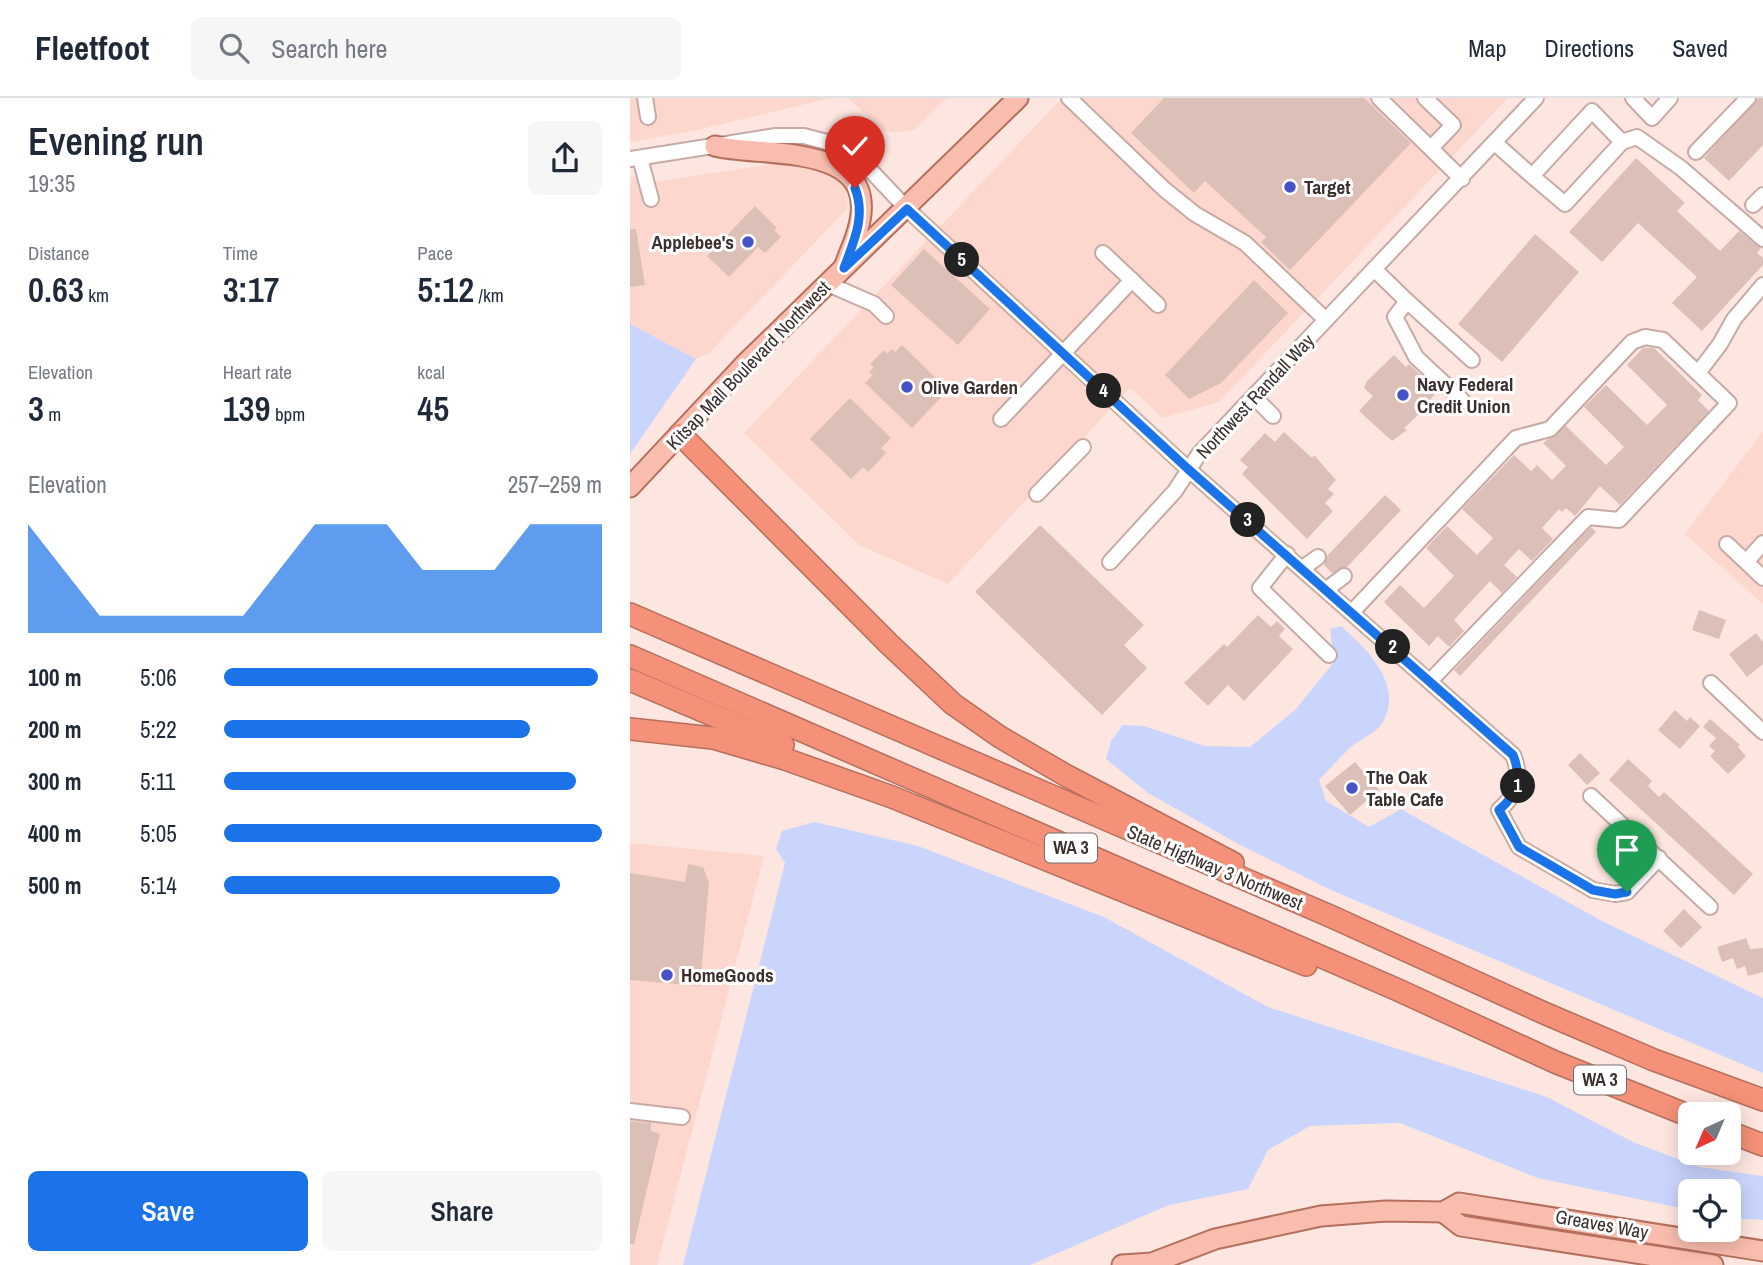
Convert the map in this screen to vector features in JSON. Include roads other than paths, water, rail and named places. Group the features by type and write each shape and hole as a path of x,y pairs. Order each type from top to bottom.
{"highway":[{"path":"680,434 888,644 968,716 1067,776 1330,916"},
{"name":"State Highway 3 Northwest","path":"630,614 1330,916 1654,1060 1763,1100"},
{"name":"State Highway 3 Northwest","path":"630,656 1398,990 1510,1043 1678,1111"},
{"path":"630,680 781,744 892,797 1200,924 1510,1043"},
{"path":"630,729 688,735 737,744 892,797"},
{"path":"1741,1137 1763,1145"}],"main road":[{"name":"Kitsap Mall Boulevard Northwest","path":"630,487 746,364 1018,98"},
{"path":"715,146 741,151 807,155 821,159 848,176 860,200 861,214 844,268"},
{"name":"Greaves Way","path":"1122,1265 1152,1264 1215,1240 1321,1216 1386,1210 1443,1212 1459,1203 1763,1251"},
{"name":"Greaves Way","path":"1443,1212 1461,1226 1713,1265"}],"street":[{"path":"645,98 648,117"},
{"path":"1069,98 1164,189 1195,215 1245,243 1326,320"},
{"path":"1379,98 1462,178"},
{"path":"1425,98 1453,125 1431,148"},
{"name":"Northwest Randall Way","path":"635,158 776,136 804,136 827,140 857,156 907,209 1188,469 1536,98"},
{"path":"1633,98 1652,118 1670,98"},
{"path":"1696,152 1748,98"},
{"path":"1532,176 1592,111 1622,142"},
{"path":"1495,142 1565,204 1622,142 1637,137 1681,168 1763,239"},
{"path":"635,158 651,199"},
{"path":"1103,253 1158,305"},
{"path":"1374,269 1472,360"},
{"path":"1000,419 1132,280"},
{"path":"828,284 874,304 886,316"},
{"path":"1698,373 1720,344 1734,319 1763,285"},
{"path":"1407,300 1395,317 1416,357 1462,401"},
{"path":"1353,611 1516,438 1550,429 1632,342 1645,337 1663,340 1729,402 1619,520 1588,516 1431,680"},
{"path":"1254,397 1273,416"},
{"path":"1037,494 1083,447"},
{"path":"1110,562 1156,514 1188,469 1353,611 1513,755 1519,770 1518,787 1499,810 1519,847 1593,890 1615,894 1627,892 1659,858"},
{"path":"1747,561 1763,543"},
{"path":"1727,544 1763,578"},
{"path":"1287,554 1260,588 1329,655"},
{"path":"1303,568 1318,557"},
{"path":"1327,589 1344,576"},
{"path":"1711,682 1763,732"},
{"path":"1591,796 1710,907"},
{"path":"630,1111 682,1117"}],"place":[{"name":"Target","path":"1290,187"},
{"name":"Applebee's","path":"748,242"},
{"name":"Olive Garden","path":"907,387"},
{"name":"Navy Federal Credit Union","path":"1403,395"},
{"name":"The Oak Table Cafe","path":"1352,788"},
{"name":"HomeGoods","path":"667,975"}]}
